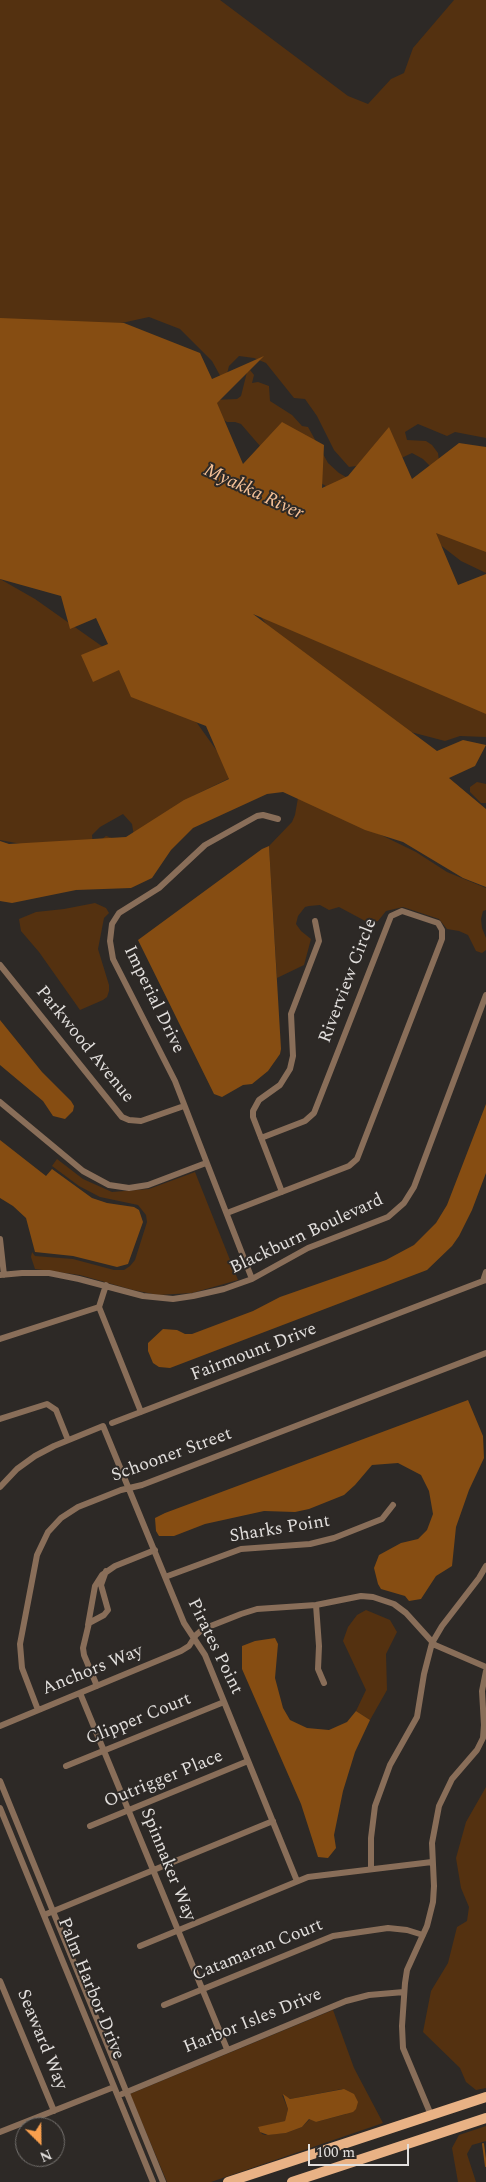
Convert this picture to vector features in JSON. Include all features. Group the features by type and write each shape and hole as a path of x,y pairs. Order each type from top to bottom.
{"main road":[{"path":"228,2182 486,2097"},
{"path":"292,2182 486,2118"}],"street":[{"name":"Imperial Drive","path":"252,1279 166,1061 113,959 110,942 112,924 122,910 159,888 205,844 257,816 263,815 278,819"},
{"name":"Riverview Circle","path":"227,1214 348,1166 358,1160 442,939 442,930 438,923 402,911 391,916 314,1112 306,1121 261,1138"},
{"path":"282,1192 261,1138 253,1111 259,1100 280,1085 290,1069 293,1056 291,1014 319,941 315,921"},
{"name":"Parkwood Avenue","path":"0,965 122,1117 128,1120 141,1121 184,1106"},
{"name":"Blackburn Boulevard","path":"2,1275 49,1273 143,1296 173,1299 212,1292 252,1279 308,1248 382,1220 394,1213 404,1203 414,1187 486,995"},
{"path":"0,1102 83,1171 109,1184 129,1188 148,1185 206,1163"},
{"path":"0,1239 2,1275"},
{"name":"Fairmount Drive","path":"141,1412 484,1281 486,1272"},
{"path":"106,1286 99,1307 141,1412 112,1423"},
{"path":"0,1339 99,1307"},
{"name":"Schooner Street","path":"38,1710 23,1672 20,1650 39,1549 48,1532 68,1513 129,1488 486,1353"},
{"path":"0,1419 47,1404 56,1410 68,1440 35,1456 17,1469 0,1487"},
{"name":"Pirates Point","path":"68,1440 103,1426 184,1623 204,1655 297,1881"},
{"name":"Sharks Point","path":"166,1577 241,1549 310,1544 334,1538 382,1519 393,1505"},
{"path":"97,1686 83,1652 95,1586 99,1578 106,1571 155,1550"},
{"path":"371,1869 371,1838 375,1806 387,1772 417,1717 424,1674 432,1643 442,1626 486,1566"},
{"path":"88,1625 108,1610 101,1585 106,1571"},
{"name":"Anchors Way","path":"0,1726 184,1650 193,1638 208,1627 250,1611 316,1605 361,1596 383,1599 406,1613 432,1643"},
{"path":"316,1605 320,1646 318,1669 324,1684"},
{"path":"432,1643 486,1667"},
{"path":"431,2115 404,2048 402,2026 404,1992 407,1970 423,1935 434,1894 432,1834 439,1806 452,1779 477,1750 483,1738 482,1691 486,1671"},
{"name":"Spinnaker Way","path":"80,1693 227,2049"},
{"name":"Clipper Court","path":"66,1766 224,1702"},
{"name":"Outrigger Place","path":"90,1826 248,1761"},
{"path":"0,1781 112,2052 125,2092 163,2182"},
{"name":"Palm Harbor Drive","path":"0,1808 153,2182"},
{"path":"44,1915 273,1821"},
{"path":"140,1946 297,1881 316,1875 432,1862"},
{"name":"Catamaran Court","path":"164,2005 333,1936 388,1928 407,1930 423,1935"},
{"name":"Seaward Way","path":"0,1981 54,2111"},
{"name":"Harbor Isles Drive","path":"118,2095 346,2000 369,1995 404,1992"},
{"path":"0,2132 114,2087"}],"shaded area":[{"path":"0,0 220,0 348,96 368,104 391,79 404,73 413,48 454,0 486,0 486,438 455,432 447,436 418,424 405,432 407,440 426,441 432,445 438,453 439,461 431,467 423,459 412,453 395,461 349,467 334,450 317,416 305,399 294,398 266,363 254,358 239,356 229,366 226,378 222,379 212,361 180,329 149,317 117,324 0,329"},
{"path":"250,370 254,375 252,383 258,382 269,386 270,401 292,415 302,426 308,427 328,463 339,473 351,480 334,491 260,446 241,424 227,422 209,410 214,400 237,399 241,396 247,372"},
{"path":"486,503 486,573 461,561 421,530"},
{"path":"0,579 35,599 113,654 197,723 217,751 234,762 242,772 193,796 151,823 145,837 136,848 118,862 112,860 108,847 102,839 106,836 124,842 134,836 132,824 123,814 100,827 92,835 93,845 72,843 32,846 0,840"},
{"path":"254,598 486,689 486,737 460,736 445,741 403,730 268,626 259,615 253,614"},
{"path":"477,782 486,784 486,803 481,803 470,792 470,787"},
{"path":"298,798 377,833 416,852 447,872 486,888 486,910 483,911 481,919 486,938 486,950 482,953 476,951 468,935 447,929 439,919 403,907 386,911 378,921 369,923 339,907 329,910 320,905 309,906 305,907 298,916 296,924 311,939 304,965 277,978 269,846 292,822"},
{"path":"95,903 106,908 109,913 104,918 98,949 109,985 109,991 107,997 103,1000 80,1010 39,952 21,931 19,919 36,912"},
{"path":"57,1159 83,1179 112,1192 149,1189 195,1172 238,1280 192,1293 158,1295 80,1275 35,1269 31,1257 32,1252 35,1256 73,1259 114,1270 124,1270 135,1260 147,1222 146,1215 138,1205 100,1197 79,1186 52,1166"},
{"path":"366,1610 390,1620 397,1632 386,1654 387,1690 370,1720 356,1711 366,1690 343,1641 348,1627 357,1615"},
{"path":"486,1787 486,2088 476,2090 466,2082 460,2068 423,2032 431,1991 448,1963 457,1927 467,1921 469,1907 461,1888 456,1858 466,1822"},
{"path":"333,2010 354,2068 383,2123 211,2182 167,2182 130,2094","holes":["342,2089 346,2114 316,2122 310,2119 302,2127 286,2133 265,2135 258,2128 285,2121 288,2109 282,2095 290,2099"]},
{"path":"486,2126 486,2141 472,2145 467,2154 476,2182 458,2182 452,2148 459,2135"}],"water":[{"name":"Myakka River","path":"0,318 124,323 200,353 212,379 264,356 217,403 243,464 282,422 324,445 322,488 348,476 389,427 412,479 459,443 486,447 486,552 436,533 458,585 486,574 486,714 253,614 437,751 463,740 486,745 475,766 449,778 486,809 486,887 463,878 403,842 365,830 283,792 267,794 193,828 171,850 152,878 131,888 76,890 12,903 0,901 0,841 9,844 126,837 184,800 229,779 206,726 131,697 119,670 93,682 81,655 108,644 96,618 70,629 61,596 0,579"},
{"path":"269,846 281,1049 280,1054 268,1071 252,1084 243,1085 222,1097 214,1094 138,940 262,849"},
{"path":"0,1020 42,1072 71,1101 74,1106 73,1111 65,1119 53,1116 43,1101 0,1065"},
{"path":"486,1104 486,1173 472,1210 459,1236 452,1246 427,1270 170,1368 159,1367 153,1363 148,1351 148,1343 163,1329 192,1334 253,1311 280,1297 386,1260 414,1245 436,1223 447,1205"},
{"path":"0,1140 46,1176 52,1169 92,1198 107,1203 134,1207 139,1210 143,1222 128,1264 117,1267 73,1256 35,1252 26,1218 13,1206 0,1198"},
{"path":"468,1400 483,1436 484,1458 469,1490 456,1527 452,1566 436,1576 421,1599 409,1601 405,1596 381,1589 374,1568 379,1555 401,1543 418,1539 427,1530 433,1514 429,1491 421,1475 398,1463 372,1465 344,1495 309,1509 295,1512 264,1511 205,1524 174,1536 159,1536 156,1531 155,1518 165,1513"},
{"path":"275,1638 278,1644 275,1678 283,1708 290,1720 307,1728 329,1730 347,1722 356,1711 370,1720 355,1752 343,1791 334,1835 336,1848 328,1858 318,1857 301,1804 242,1669 242,1646 255,1641"},
{"path":"344,2089 354,2094 358,2102 353,2112 316,2122 309,2119 302,2127 286,2133 268,2135 260,2132 258,2127 285,2121 288,2109 283,2094 290,2099"}],"waterway":[{"path":"483,2144 486,2166"}]}
